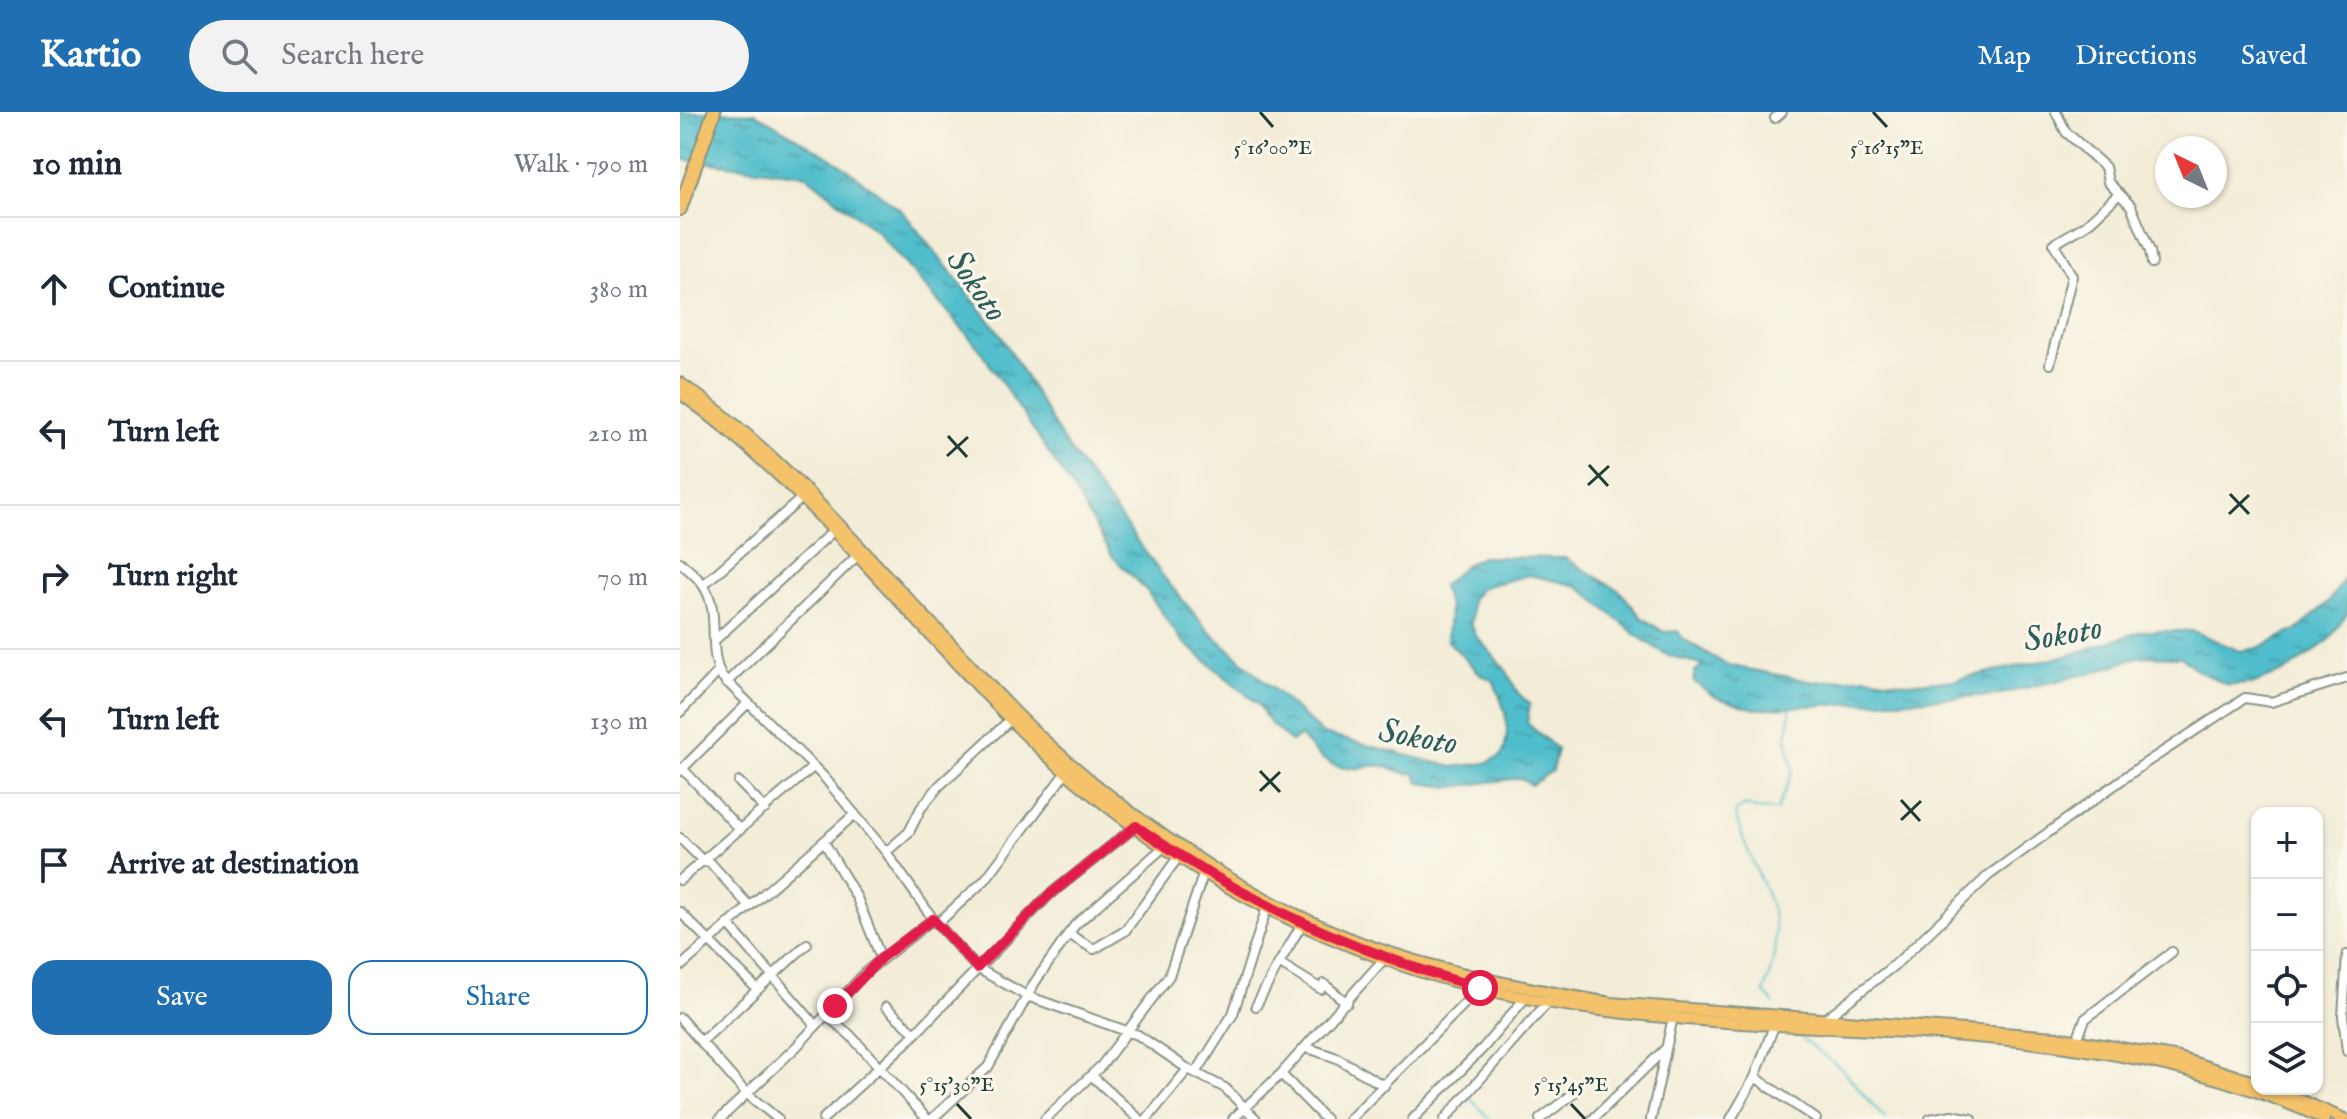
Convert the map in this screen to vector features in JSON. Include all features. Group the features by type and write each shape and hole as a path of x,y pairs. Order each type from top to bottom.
{"highway":[{"path":"680,209 714,112"}],"main road":[{"path":"680,383 745,432 805,486 1043,740 1140,819 1224,875 1384,951 1480,979 1611,1003 2077,1040 2179,1058 2251,1081"},
{"path":"680,393 741,439 803,497 1011,719 1066,772 1179,856 1302,924 1384,959 1480,988 1526,997 1673,1017 2041,1043 2123,1055 2285,1100 2324,1119"},
{"path":"2288,1095 2344,1119"}],"street":[{"path":"2056,112 2072,139 2105,167 2108,182 2131,206 2152,263"},
{"path":"2050,364 2072,276 2054,244 2086,225 2118,195"},
{"path":"703,585 803,497"},
{"path":"715,640 834,530"},
{"path":"726,683 857,556"},
{"path":"680,562 703,585 713,611 719,671 726,683 813,767 855,814 935,921 977,968 1027,996 1126,1031 1225,1088 1256,1119"},
{"path":"680,712 719,671"},
{"path":"1825,1019 1897,963 1989,875 2141,766 2245,698 2271,702 2347,678"},
{"path":"684,767 747,704"},
{"path":"886,852 909,832 932,793 1011,719"},
{"path":"680,752 684,767 740,830"},
{"path":"680,880 813,767"},
{"path":"720,1119 881,958 935,921 985,880 1066,772"},
{"path":"739,782 765,809"},
{"path":"680,967 707,940 855,814"},
{"path":"823,1119 879,1069 1048,896 1136,826"},
{"path":"680,838 706,860 749,906"},
{"path":"824,842 857,898 881,958"},
{"path":"826,1015 850,1035 929,1119 988,1067 1027,996 1081,918 1165,846"},
{"path":"1068,934 1094,949 1125,931 1179,856"},
{"path":"1045,1119 1092,1076 1169,976 1204,872"},
{"path":"1148,1119 1192,1071 1233,1014 1267,907"},
{"path":"680,912 757,989"},
{"path":"728,924 816,1026"},
{"path":"1256,1006 1302,924"},
{"path":"701,1042 807,944"},
{"path":"2077,1040 2085,1019 2172,952"},
{"path":"2347,955 2343,1016 2347,1051"},
{"path":"1233,1119 1281,1074 1384,959"},
{"path":"1279,963 1321,989 1324,984 1347,1003"},
{"path":"1350,1119 1480,988"},
{"path":"1413,1119 1483,1048 1526,997"},
{"path":"1445,1119 1549,1001"},
{"path":"886,1007 915,1033"},
{"path":"1744,1119 1733,1116 1755,1077 1777,1024 1765,1014"},
{"path":"1651,1119 1673,1017"},
{"path":"680,1018 746,1093 778,1119"},
{"path":"1305,1047 1337,1058 1384,1086"},
{"path":"1593,1119 1645,1072 1664,1049"},
{"path":"1281,1074 1325,1119"},
{"path":"1092,1076 1139,1119"},
{"path":"1755,1077 1816,1119"},
{"path":"1540,1119 1573,1094"},
{"path":"1930,1119 1952,1115 1972,1119"}],"water":[{"path":"680,112 755,113 839,163 902,211 999,332 1064,442 1166,580 1208,630 1323,734 1453,767 1486,763 1501,756 1507,727 1504,708 1493,680 1481,675 1447,640 1449,608 1442,586 1465,565 1482,557 1565,558 1620,591 1641,617 1664,632 1678,631 1682,638 1727,665 1815,682 1867,677 1907,683 1954,680 2066,656 2142,631 2193,631 2240,651 2258,648 2300,628 2330,600 2347,575 2347,614 2328,641 2288,670 2251,684 2228,685 2200,672 2181,657 2140,656 2098,671 1997,695 1755,709 1715,697 1693,681 1695,671 1703,665 1667,655 1636,635 1578,586 1529,575 1483,587 1472,598 1471,624 1476,636 1506,670 1518,693 1530,704 1527,723 1557,749 1552,771 1531,785 1521,778 1452,787 1419,783 1415,773 1385,766 1340,767 1319,756 1300,736 1291,742 1270,723 1258,704 1181,640 1146,590 1112,556 1075,492 978,347 878,233 806,175 680,159"}],"waterway":[{"path":"1774,1004 1764,992 1772,963 1774,918 1735,813 1745,805 1755,809 1777,810 1793,771 1787,736 1791,706"},
{"path":"1796,1034 1843,1070 1885,1119"},
{"path":"1468,1096 1490,1119"}],"route":[{"path":"835,1006 881,958 933,919 977,968 1048,896 1136,826 1222,883 1302,924 1384,959 1480,988"}],"water label":[{"name":"Sokoto","path":"976,286"},
{"name":"Sokoto","path":"2063,635"},
{"name":"Sokoto","path":"1418,738"}]}
